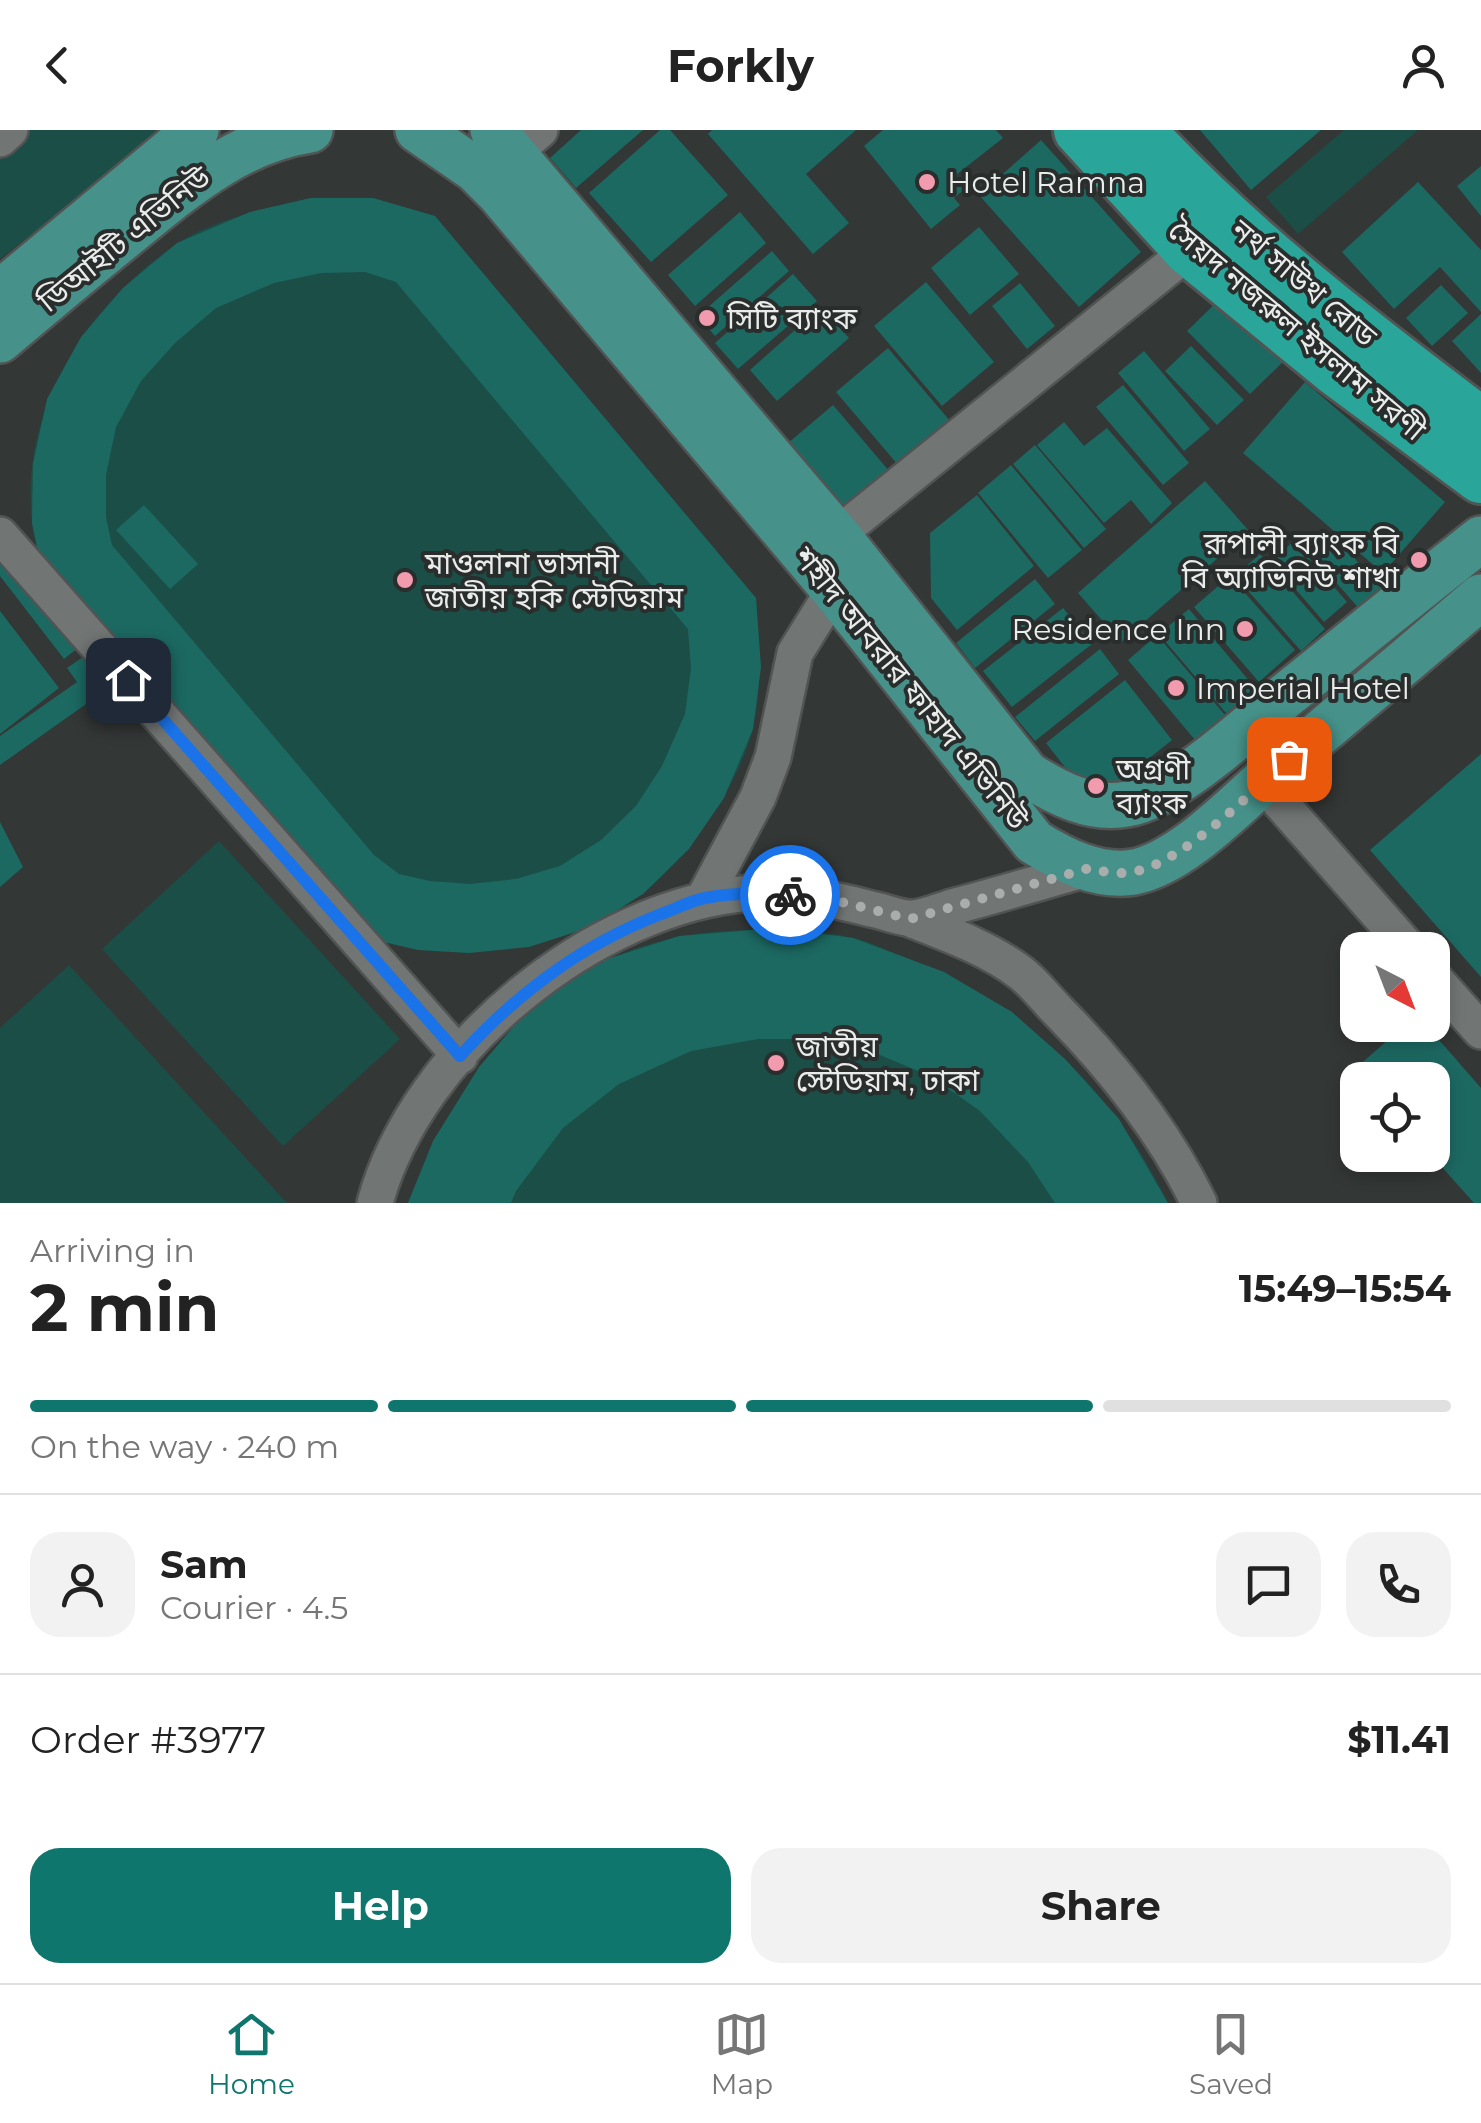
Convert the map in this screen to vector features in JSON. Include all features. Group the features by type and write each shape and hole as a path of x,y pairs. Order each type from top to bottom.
{"highway":[{"name":"সৈয়দ নজরুল ইসলাম সরণী","path":"1080,130 1207,232 1334,368 1481,478"},
{"name":"নর্থ সাউথ রোড","path":"1138,130 1182,178 1207,232 1362,334 1481,424"}],"main road":[{"name":"ডিআইটি এভিনিউ","path":"0,293 196,130"},
{"name":"ডিআইটি এভিনিউ","path":"0,340 226,158 288,133 310,130"},
{"name":"শহীদ আবরার ফাহাদ এভিনিউ","path":"418,130 476,170 499,193 834,590 1034,842 1053,854 1119,874 1162,861 1195,840 1481,598"},
{"name":"শহীদ আবরার ফাহাদ এভিনিউ","path":"515,138 1027,774 1063,794 1112,806 1131,804 1154,794 1188,772 1481,539"}],"street":[{"path":"0,140 10,130"},
{"path":"838,535 1207,232"},
{"path":"0,535 460,1056"},
{"path":"704,898 763,784 795,653 834,590"},
{"path":"1262,782 1394,932"},
{"path":"910,919 1090,868"},
{"path":"375,1203 406,1125 460,1056 501,1012 556,967 633,925 704,898 756,893 817,896 910,919 976,945 1021,973 1110,1069 1171,1149 1199,1203"},
{"path":"1450,996 1481,1030"}],"shaded area":[{"path":"0,130 159,130 144,147 0,259"},
{"path":"1344,130 1418,130 1298,234 1266,197"},
{"path":"311,198 373,198 435,216 756,598 758,695 750,739 734,777 714,812 679,858 649,888 582,929 505,948 418,949 43,575 32,523 31,481 37,441 48,402 87,330 143,270 190,236 241,216"},
{"path":"219,841 400,1039 283,1146 102,949"},
{"name":"জাতীয় স্টেডিয়াম, ঢাকা","path":"777,928 835,934 870,943 941,973 1021,1022 1089,1084 1145,1160 1168,1203 408,1203 452,1111 478,1070 508,1033 543,1000 582,973 627,952 690,935"},
{"path":"69,965 287,1203 0,1203 0,1028"}],"building":[{"path":"581,130 643,130 576,188 550,158"},
{"path":"660,130 670,130 728,195 651,262 589,193"},
{"path":"712,130 856,130 806,174 849,223 813,254 708,134"},
{"name":"Hotel Ramna","path":"883,130 996,130 1003,138 956,175 966,188 954,198 960,205 931,229 864,146"},
{"path":"1200,130 1321,130 1251,190"},
{"path":"1041,140 1141,252 1079,307 979,195"},
{"path":"1481,166 1481,216 1457,186"},
{"path":"1418,182 1481,250 1481,312 1440,267 1394,309 1342,252"},
{"path":"311,198 373,198 435,216 756,598 761,667 753,729 724,798 689,849 643,894 588,928 529,947 469,953 418,950 366,938 43,575 32,523 33,464 47,399 81,337 123,288 177,243 250,212","holes":["365,272 396,282 688,629 691,668 685,714 662,766 636,806 601,840 560,866 516,879 470,884 430,881 399,874 374,855 112,545 106,518 106,475 116,427 141,381 175,343 216,308 274,283 321,273"]},
{"path":"740,212 766,243 695,306 668,275"},
{"path":"979,227 1019,274 970,315 931,268"},
{"path":"772,251 789,271 715,336 698,316"},
{"path":"793,274 817,301 738,369 715,343"},
{"path":"926,282 994,362 942,406 874,326"},
{"path":"1020,283 1055,326 1027,349 992,306"},
{"path":"1441,285 1468,313 1432,346 1406,318"},
{"path":"1223,296 1286,359 1250,394 1187,331"},
{"path":"821,307 849,338 777,401 750,370"},
{"path":"1481,314 1481,373 1452,341"},
{"path":"1191,346 1244,400 1217,425 1165,371"},
{"path":"888,348 956,428 904,472 836,392"},
{"path":"1144,351 1210,429 1184,451 1118,373"},
{"path":"1305,382 1445,502 1383,573 1243,453"},
{"path":"1123,385 1189,463 1163,485 1096,407"},
{"path":"833,405 901,485 849,529 781,449"},
{"path":"1064,422 1084,446 1107,428 1172,503 1151,524 1131,500 1104,523 1037,445"},
{"path":"1035,445 1106,529 1084,548 1013,464"},
{"path":"1011,465 1082,550 1048,578 978,493"},
{"path":"1205,481 1249,531 1121,642 1078,593"},
{"path":"977,495 1034,566 957,630 931,598 930,533"},
{"path":"144,505 198,564 170,589 116,530"},
{"path":"1333,534 1386,594 1363,613 1310,553"},
{"path":"0,535 84,643 64,659 0,576"},
{"path":"1294,541 1347,602 1324,622 1271,561"},
{"path":"1260,554 1325,629 1301,651 1235,576"},
{"name":"Residence Inn","path":"1230,576 1295,650 1259,682 1194,607"},
{"path":"1035,579 1055,604 975,668 956,643"},
{"path":"1063,608 1092,644 1012,707 983,671"},
{"name":"Imperial Hotel","path":"1189,609 1256,689 1226,713 1159,634"},
{"path":"0,611 59,688 0,734"},
{"name":"Imperial Hotel","path":"1157,635 1225,715 1195,740 1128,660"},
{"path":"1100,649 1119,674 1035,741 1015,717"},
{"path":"90,652 113,685 0,765 0,736 77,682 67,668"},
{"path":"1125,680 1172,740 1093,803 1046,743"},
{"path":"1481,754 1481,977 1450,942 1450,932 1442,932 1370,850"},
{"path":"0,822 23,867 0,887"},
{"path":"777,928 853,938 944,972 1012,1012 1066,1060 1119,1119 1168,1203 1055,1203 1028,1162 980,1111 930,1076 880,1055 806,1039 758,1039 691,1051 619,1084 563,1128 511,1203 408,1203 433,1141 479,1067 527,1011 601,961 679,936"},
{"path":"1386,1042 1441,1042 1481,1088 1481,1203 1474,1203 1446,1172 1450,1172 1450,1062 1363,1062"}],"way so far":[{"path":"790,895 817,896 910,919 1090,868 1119,874 1139,871 1195,840 1289,759"}],"place":[{"name":"Hotel Ramna","path":"927,182"},
{"name":"সিটি ব্যাংক","path":"707,318"},
{"name":"রূপালী ব্যাংক বি বি অ্যাভিনিউ শাখা","path":"1419,560"},
{"name":"মাওলানা ভাসানী জাতীয় হকি স্টেডিয়াম","path":"405,580"},
{"name":"Residence Inn","path":"1245,629"},
{"name":"Imperial Hotel","path":"1176,688"},
{"name":"অগ্রণী ব্যাংক","path":"1096,786"},
{"name":"জাতীয় স্টেডিয়াম, ঢাকা","path":"776,1063"}],"route":[{"path":"128,680 460,1056 501,1012 556,967 633,925 704,898 756,893 790,895"}]}
